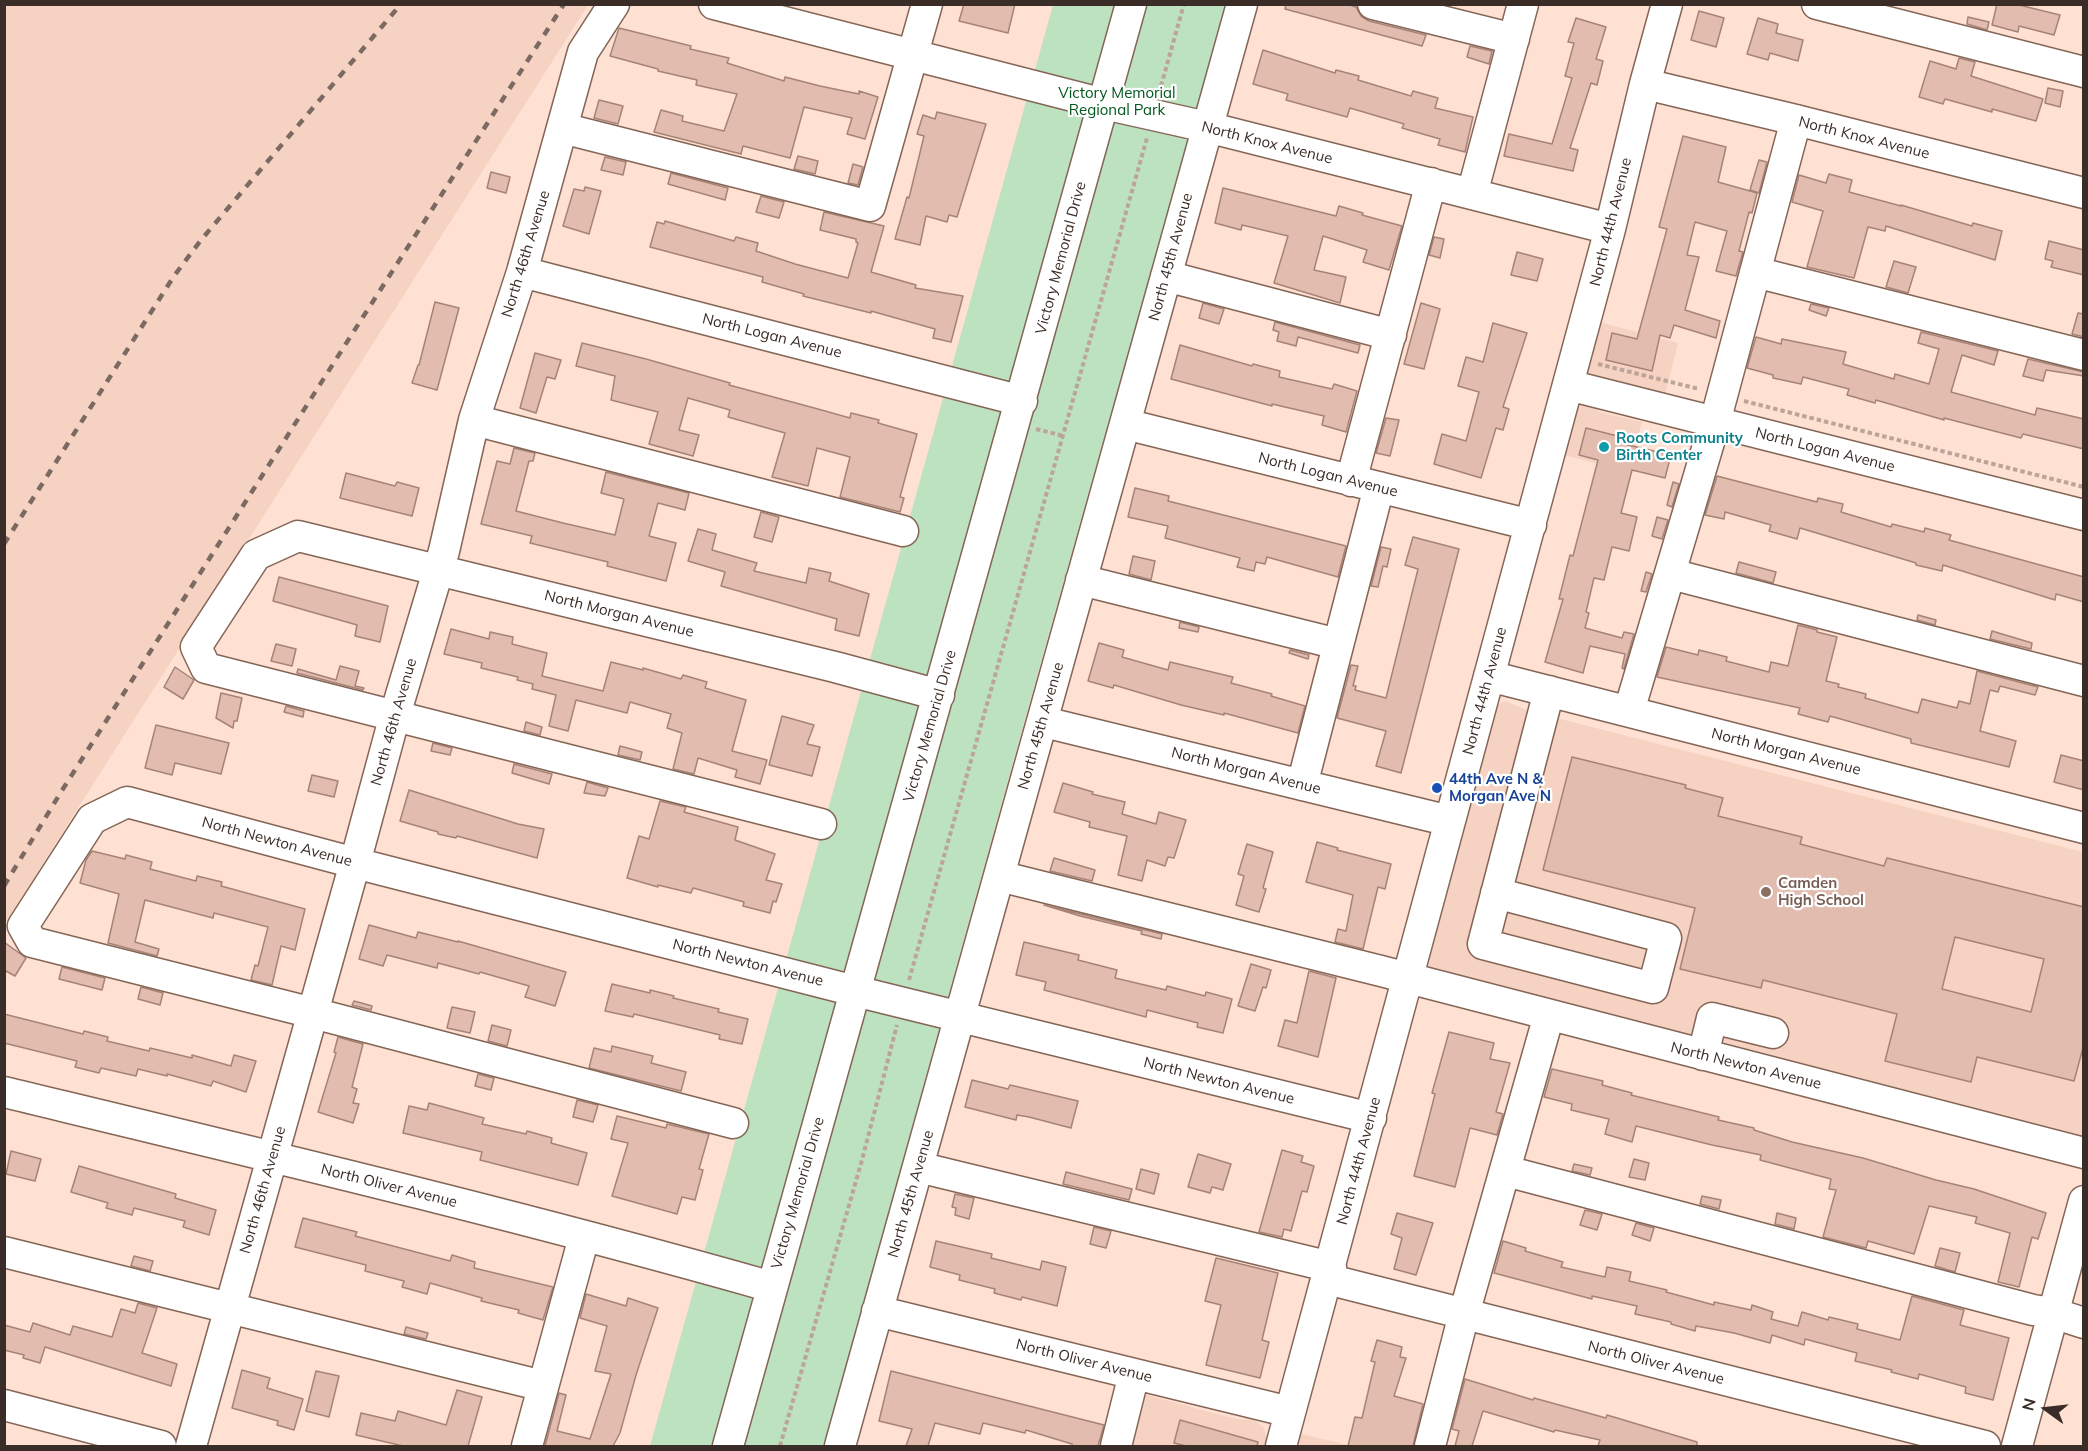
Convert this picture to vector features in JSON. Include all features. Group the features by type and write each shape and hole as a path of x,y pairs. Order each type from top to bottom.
{"street":[{"name":"North 46th Avenue","path":"191,1446 355,863 394,715 444,551 474,420 522,272 583,52 614,4"},
{"name":"North Knox Avenue","path":"714,4 1104,104 1207,127 1610,229"},
{"path":"562,128 870,206 927,4"},
{"name":"Victory Memorial Drive","path":"728,1446 1022,401 1131,4"},
{"name":"North 45th Avenue","path":"840,1446 1242,4"},
{"path":"1373,4 1514,39"},
{"path":"1473,194 1523,4"},
{"name":"North 44th Avenue","path":"1281,1446 1531,525 1667,4"},
{"path":"1827,6 2084,72"},
{"name":"North Knox Avenue","path":"1645,84 2084,193"},
{"path":"1629,711 1718,409 1796,120"},
{"path":"1302,785 1338,644 1391,334 1431,183"},
{"name":"North Logan Avenue","path":"522,272 1022,401"},
{"path":"1755,272 2084,355"},
{"path":"1166,276 1391,334"},
{"name":"North Logan Avenue","path":"1568,385 1718,409 2084,515"},
{"path":"474,420 903,531"},
{"name":"North Logan Avenue","path":"1125,424 1531,525"},
{"name":"North Morgan Avenue","path":"394,715 206,668 196,647 256,555 298,536 835,667 939,695"},
{"path":"1671,574 2084,681"},
{"path":"1082,580 1338,644"},
{"name":"North Morgan Avenue","path":"1489,676 2084,828"},
{"path":"1496,893 1666,938 1653,988 1483,944 1496,893 1549,691"},
{"path":"394,715 821,824"},
{"name":"North Morgan Avenue","path":"1042,720 1450,821"},
{"name":"North Newton Avenue","path":"313,1013 32,942 23,926 92,819 127,802 855,991 1371,1118"},
{"name":"North Newton Avenue","path":"999,876 2084,1153"},
{"path":"313,1013 733,1123"},
{"path":"1430,1446 1464,1314 1549,1016"},
{"path":"1703,1055 1712,1017 1773,1033"},
{"name":"North Oliver Avenue","path":"4,1092 272,1156 696,1265 772,1287"},
{"name":"North Oliver Avenue","path":"918,1167 1329,1273 1464,1314 1985,1446"},
{"path":"1506,1171 2033,1310 2053,1312 2084,1323"},
{"path":"2017,1446 2084,1201"},
{"path":"527,1446 584,1237"},
{"path":"4,1251 543,1386"},
{"name":"North Oliver Avenue","path":"877,1311 1290,1412"},
{"path":"1116,1446 1134,1374"},
{"path":"4,1405 161,1446"}],"path":[{"path":"1159,94 1184,4"},
{"path":"909,980 1147,138"},
{"path":"1598,364 1718,409 2084,487"},
{"path":"780,1446 862,1160 897,1026"}],"shaded area":[{"path":"5,5 588,5 5,923"},
{"path":"1599,322 1678,343 1665,395 1590,377 1582,370"},
{"path":"1588,404 1600,412 1642,422 1629,472 1564,455 1574,411 1580,405"},
{"name":"Camden High School","path":"1505,701 1529,711 2083,852 2083,1135 2081,1138 1424,973 1426,949 1437,931 1486,748 1486,726 1494,706"},
{"path":"1136,1392 1236,1419 1254,1420 1263,1427 1267,1438 1265,1446 1122,1446"},
{"path":"1297,1433 1352,1446 1295,1446"}],"green space":[{"name":"Victory Memorial Regional Park","path":"1053,5 1232,5 1201,127 1109,420 825,1446 650,1446"}],"building":[{"path":"964,4 1015,4 1008,33 959,21"},
{"path":"1286,4 1347,4 1356,7 1361,16 1369,21 1426,35 1422,46 1285,9"},
{"path":"1997,4 2015,4 2060,15 2054,35 2019,26 2018,32 1992,25"},
{"path":"1699,11 1724,18 1716,47 1691,40"},
{"path":"1968,17 1989,22 1987,30 1967,24"},
{"path":"1576,18 1606,27 1596,59 1603,61 1597,85 1591,83 1570,148 1578,150 1573,171 1504,156 1509,134 1552,144 1572,78 1565,76 1574,43 1568,42"},
{"path":"1758,18 1778,24 1776,33 1803,40 1798,61 1770,53 1768,60 1747,54"},
{"path":"619,28 729,58 727,63 784,81 785,77 859,94 859,91 878,97 865,139 847,134 852,118 804,107 790,158 743,146 741,154 654,132 661,110 683,116 682,121 724,131 737,94 696,85 697,80 610,56"},
{"path":"1470,46 1492,51 1489,64 1467,57"},
{"path":"1263,50 1335,73 1336,70 1359,76 1358,80 1411,96 1413,91 1438,98 1435,108 1473,117 1465,152 1438,145 1440,139 1402,128 1404,124 1350,108 1347,117 1286,100 1288,94 1253,84"},
{"path":"1959,58 1975,62 1971,76 2043,99 2036,121 1945,99 1943,104 1919,97 1930,61 1956,69"},
{"path":"2048,88 2063,91 2060,107 2045,103"},
{"path":"599,100 623,106 618,124 594,118"},
{"path":"937,112 986,124 957,217 949,215 947,222 926,216 920,245 895,239 907,197 909,198 924,136 917,134 923,115 935,119"},
{"path":"1683,136 1726,147 1718,182 1757,193 1752,213 1749,212 1739,251 1743,252 1736,276 1716,271 1727,231 1695,222 1687,255 1699,257 1685,310 1720,321 1716,338 1674,325 1670,338 1660,335 1652,371 1606,360 1612,333 1637,339 1667,229 1659,227"},
{"path":"798,156 818,161 815,174 794,169"},
{"path":"605,157 626,162 623,175 601,170"},
{"path":"1759,160 1767,162 1759,193 1750,190"},
{"path":"853,164 863,167 858,185 848,183"},
{"path":"491,172 510,177 506,193 487,188"},
{"path":"671,173 728,188 725,200 668,184"},
{"path":"1829,174 1852,180 1849,192 1972,226 1973,223 2002,231 1995,260 1886,226 1885,231 1868,227 1854,278 1807,267 1823,211 1792,202 1799,175 1826,183"},
{"path":"585,187 601,191 589,234 563,226 574,189 584,191"},
{"path":"1223,188 1336,216 1339,206 1402,226 1389,270 1363,262 1367,250 1323,236 1314,270 1346,277 1340,303 1274,283 1288,236 1242,225 1241,230 1215,223"},
{"path":"761,196 784,202 779,218 756,212"},
{"path":"824,212 884,226 871,272 916,285 915,288 963,296 951,342 933,338 935,329 871,311 871,313 803,296 804,294 762,282 763,277 650,247 657,222 664,224 665,221 734,241 736,237 758,243 756,251 848,278 858,243 856,239 820,230"},
{"path":"1434,237 1444,239 1440,258 1429,255"},
{"path":"2049,241 2084,250 2084,275 2051,267 2053,261 2045,259"},
{"path":"1517,252 1543,259 1537,281 1511,275"},
{"path":"1894,261 1916,267 1908,293 1886,287"},
{"path":"435,302 459,308 437,390 412,383 419,365"},
{"path":"1203,303 1224,309 1219,324 1199,318"},
{"path":"1421,303 1440,309 1424,369 1404,364"},
{"path":"1811,304 1829,308 1826,316 1809,310"},
{"path":"2078,313 2084,314 2084,337 2072,334"},
{"path":"1275,322 1360,345 1358,353 1298,337 1296,346 1277,341 1279,332 1273,330"},
{"path":"1493,323 1527,333 1503,407 1509,409 1503,430 1496,428 1481,478 1434,464 1442,434 1466,441 1479,392 1458,386 1466,357 1483,362"},
{"path":"1921,332 1998,351 1994,365 1962,355 1951,392 2035,415 2037,408 2084,419 2084,449 2023,434 2021,438 1944,418 1944,420 1876,400 1875,403 1847,395 1849,389 1803,377 1801,384 1773,378 1773,375 1747,368 1756,337 1781,344 1782,339 1846,352 1843,364 1894,379 1895,374 1929,384 1939,349 1918,343"},
{"path":"582,343 646,359 730,383 729,385 850,418 851,413 879,420 878,423 917,434 900,497 904,498 900,512 840,497 850,457 817,448 808,486 772,477 785,433 728,417 730,410 688,398 679,430 699,435 693,456 649,444 658,412 611,400 615,376 576,366"},
{"path":"1180,345 1252,366 1253,364 1280,371 1279,377 1332,389 1334,384 1357,391 1346,432 1322,425 1324,416 1272,404 1272,406 1171,379"},
{"path":"535,353 561,360 555,379 547,377 536,413 520,408"},
{"path":"2028,359 2084,372 2084,376 2046,370 2043,381 2023,376"},
{"path":"1386,418 1399,420 1390,456 1376,453"},
{"path":"1586,428 1629,439 1628,445 1671,455 1665,478 1632,470 1621,513 1637,517 1629,551 1612,547 1604,580 1594,578 1586,612 1589,613 1585,628 1622,638 1624,632 1634,634 1624,669 1622,668 1625,654 1590,646 1583,673 1545,662 1563,599 1559,599 1570,555 1573,556 1598,460 1579,455"},
{"path":"514,448 535,453 533,461 529,461 516,511 615,535 624,499 601,493 606,472 689,493 685,510 658,503 649,536 676,543 666,581 607,566 608,562 530,543 532,536 481,524 497,461 510,464"},
{"path":"346,473 395,486 397,482 419,488 412,516 340,498"},
{"path":"1717,476 1817,502 1818,498 1843,504 1841,512 1891,527 1892,524 1924,532 1925,528 1951,535 1949,540 2084,577 2084,602 2056,594 2055,600 1943,565 1942,571 1916,565 1916,563 1800,528 1797,539 1769,531 1771,525 1725,512 1724,519 1705,515"},
{"path":"1673,482 1679,484 1672,507 1667,505"},
{"path":"1135,488 1169,496 1168,501 1346,546 1338,577 1267,557 1265,564 1256,562 1254,571 1237,567 1240,558 1165,538 1168,526 1128,517"},
{"path":"761,512 779,517 772,542 754,537"},
{"path":"1657,517 1668,520 1662,539 1652,536"},
{"path":"698,529 716,534 712,550 757,563 754,571 806,583 809,568 831,573 829,581 869,594 859,636 835,630 837,619 721,586 725,572 688,561"},
{"path":"1413,537 1459,549 1401,773 1376,766 1386,731 1337,718 1351,665 1358,666 1353,686 1356,686 1355,690 1386,698 1418,569 1405,565"},
{"path":"1381,547 1391,549 1387,567 1383,566 1378,587 1371,586"},
{"path":"1133,556 1155,561 1151,580 1129,574"},
{"path":"1739,562 1776,572 1773,583 1736,573"},
{"path":"1646,572 1652,574 1646,592 1641,591"},
{"path":"279,577 388,606 380,642 355,636 357,625 273,601"},
{"path":"1918,615 1936,620 1935,625 1917,620"},
{"path":"1180,622 1199,627 1198,632 1179,628"},
{"path":"1798,625 1837,637 1826,681 1839,684 1838,687 1866,694 1865,698 1918,713 1922,699 1957,708 1959,701 1970,704 1977,671 2038,687 2035,695 2000,686 1998,692 1990,690 1980,731 2016,741 2009,767 1911,743 1911,739 1830,716 1828,722 1798,714 1800,708 1657,677 1666,647 1698,655 1699,650 1727,657 1726,661 1769,672 1771,662 1788,666"},
{"path":"451,629 489,639 490,632 513,637 512,644 547,653 542,676 603,691 611,662 681,679 683,675 707,682 705,688 746,700 732,751 767,760 760,784 735,777 737,770 698,758 694,774 673,769 682,733 667,728 671,714 630,702 627,713 576,700 568,731 549,726 556,695 532,689 533,684 517,680 518,677 481,668 482,663 444,654"},
{"path":"1992,631 2032,643 2031,649 1990,639"},
{"path":"1099,643 1124,650 1122,657 1168,670 1170,662 1233,677 1231,683 1305,706 1298,733 1224,713 1224,715 1181,705 1114,685 1113,688 1088,681"},
{"path":"276,644 296,649 292,666 271,661"},
{"path":"1290,650 1309,655 1308,659 1289,653"},
{"path":"340,666 359,671 355,686 364,688 363,690 297,673 298,669 336,680"},
{"path":"175,667 194,680 183,699 164,687"},
{"path":"221,693 242,698 237,721 234,721 233,728 216,718"},
{"path":"286,706 304,711 303,717 284,712"},
{"path":"782,716 814,725 807,744 820,747 812,776 769,765"},
{"path":"526,722 542,727 540,735 524,731"},
{"path":"156,725 229,743 221,774 175,763 172,775 145,768"},
{"path":"433,743 452,748 450,755 431,751"},
{"path":"620,746 642,752 640,760 618,755"},
{"path":"2061,755 2084,761 2084,790 2054,782"},
{"path":"1572,757 1686,785 1685,788 1723,798 1718,816 1802,837 1800,844 1884,866 1887,858 2084,907 2084,1044 2074,1081 1977,1057 1971,1082 1885,1061 1897,1014 1763,980 1761,988 1680,969 1695,908 1543,870","holes":["1955,937 2044,959 2031,1012 1942,989"]},
{"path":"514,764 552,774 549,784 512,773"},
{"path":"312,775 338,781 334,797 308,791"},
{"path":"587,782 608,788 605,796 584,793"},
{"path":"1063,783 1093,792 1092,794 1125,802 1122,814 1156,824 1159,812 1186,820 1174,858 1168,857 1165,866 1147,860 1142,881 1118,875 1127,836 1089,827 1090,822 1054,812"},
{"path":"409,790 518,824 544,829 537,858 457,836 456,838 438,834 438,832 400,821"},
{"path":"660,801 686,807 684,812 738,827 735,840 775,854 766,880 782,884 776,902 773,901 770,913 743,906 744,902 693,888 691,893 627,878 639,836 649,839"},
{"path":"1317,842 1338,848 1337,850 1391,864 1385,889 1378,887 1363,949 1335,942 1338,929 1346,931 1353,895 1306,882"},
{"path":"1247,844 1273,852 1259,912 1236,905 1244,876 1238,874"},
{"path":"92,851 125,859 126,855 152,862 150,869 196,881 197,876 222,882 221,886 305,909 295,950 281,946 272,985 251,980 255,965 258,966 268,927 214,913 213,918 145,900 135,942 159,949 157,956 108,943 119,894 80,883 86,860"},
{"path":"1054,858 1095,870 1092,881 1050,871"},
{"path":"1044,905 1162,934 1161,939 1141,934 1142,931"},
{"path":"369,925 416,938 418,932 458,941 566,972 555,1006 525,997 529,986 480,972 479,974 438,963 437,968 387,955 383,966 359,959"},
{"path":"4,942 26,958 15,976 4,970"},
{"path":"1024,942 1079,955 1078,960 1117,970 1115,978 1166,990 1167,986 1205,996 1206,992 1232,999 1223,1033 1197,1027 1198,1023 1147,1010 1146,1017 1044,990 1046,982 1016,975"},
{"path":"1251,964 1271,970 1266,988 1263,987 1255,1011 1238,1006"},
{"path":"62,967 105,978 102,990 59,979"},
{"path":"1309,971 1336,978 1318,1057 1278,1046 1285,1020 1297,1023"},
{"path":"612,984 674,996 673,998 719,1009 718,1012 748,1019 742,1044 719,1039 720,1035 634,1014 633,1017 605,1011"},
{"path":"141,987 163,993 160,1005 138,999"},
{"path":"354,1001 372,1006 371,1010 352,1005"},
{"path":"452,1007 475,1012 470,1033 447,1028"},
{"path":"4,1014 83,1034 84,1031 108,1037 107,1041 149,1051 150,1048 192,1058 192,1055 231,1066 234,1055 256,1061 246,1092 213,1081 211,1086 138,1069 136,1076 101,1068 99,1073 75,1067 77,1061 4,1043"},
{"path":"492,1025 511,1030 507,1046 488,1041"},
{"path":"1449,1032 1494,1043 1490,1059 1510,1063 1496,1112 1503,1114 1497,1135 1470,1128 1455,1187 1414,1176 1435,1094 1432,1093"},
{"path":"338,1037 363,1044 352,1087 357,1089 353,1103 359,1104 353,1123 318,1112 336,1053 334,1052"},
{"path":"612,1046 653,1056 651,1063 686,1072 681,1091 589,1068 594,1048 611,1052"},
{"path":"1552,1069 1603,1081 1602,1085 1632,1093 1631,1095 1719,1117 1718,1120 1754,1128 1754,1130 1792,1142 1863,1158 1974,1189 2046,1213 2038,1239 2032,1237 2019,1287 1998,1282 2010,1233 1975,1223 1977,1217 1929,1206 1914,1254 1868,1241 1866,1248 1823,1237 1836,1190 1829,1189 1831,1179 1760,1160 1761,1155 1636,1126 1632,1142 1605,1134 1609,1119 1571,1110 1572,1104 1544,1097"},
{"path":"478,1074 494,1078 491,1090 475,1086"},
{"path":"972,1080 1008,1089 1010,1085 1078,1101 1071,1128 1017,1115 1016,1120 965,1107"},
{"path":"577,1100 598,1105 593,1122 573,1117"},
{"path":"429,1103 484,1118 482,1124 526,1134 527,1131 552,1138 551,1143 587,1153 578,1185 480,1160 482,1152 403,1133 409,1106 427,1110"},
{"path":"617,1116 666,1128 667,1124 709,1134 699,1169 703,1170 695,1200 682,1197 677,1214 612,1196 628,1143 611,1139"},
{"path":"1282,1150 1303,1156 1301,1162 1314,1166 1307,1192 1302,1191 1291,1231 1284,1229 1282,1237 1259,1232"},
{"path":"11,1151 41,1159 35,1181 6,1174"},
{"path":"1198,1154 1231,1164 1223,1190 1212,1187 1210,1193 1188,1187"},
{"path":"1634,1159 1649,1163 1645,1180 1629,1177"},
{"path":"1574,1164 1592,1168 1590,1175 1572,1171"},
{"path":"79,1166 176,1194 175,1198 216,1210 209,1235 183,1227 185,1221 134,1208 132,1215 106,1208 108,1203 71,1192"},
{"path":"1141,1169 1159,1174 1154,1194 1136,1189"},
{"path":"1066,1172 1132,1189 1129,1200 1063,1184"},
{"path":"955,1194 974,1198 969,1219 955,1215 956,1208 952,1207"},
{"path":"1702,1196 1721,1200 1719,1209 1700,1204"},
{"path":"1585,1210 1602,1214 1597,1230 1580,1225"},
{"path":"1397,1213 1433,1223 1416,1275 1394,1269 1402,1238 1391,1234"},
{"path":"1777,1213 1796,1218 1794,1229 1775,1224"},
{"path":"303,1218 357,1232 355,1236 450,1261 452,1255 475,1262 474,1268 553,1287 543,1320 518,1313 519,1310 481,1301 482,1298 430,1283 427,1294 402,1287 404,1281 365,1271 366,1265 295,1247"},
{"path":"1636,1223 1654,1228 1650,1241 1632,1235"},
{"path":"1094,1227 1111,1231 1106,1248 1090,1244"},
{"path":"936,1241 992,1254 991,1258 1040,1270 1042,1261 1066,1267 1057,1306 994,1293 995,1289 959,1280 960,1275 930,1267"},
{"path":"1503,1241 1526,1248 1525,1251 1563,1262 1561,1267 1605,1277 1607,1267 1631,1272 1629,1281 1714,1305 1714,1302 1751,1310 1752,1305 1773,1312 1771,1319 1798,1326 1802,1312 1828,1320 1829,1317 1858,1324 1857,1329 1900,1340 1912,1296 1964,1310 1960,1325 2009,1338 1993,1400 1965,1393 1966,1387 1919,1374 1918,1379 1855,1361 1857,1353 1805,1339 1804,1345 1772,1335 1770,1343 1696,1326 1695,1331 1671,1324 1671,1322 1635,1314 1637,1306 1592,1296 1592,1299 1494,1273"},
{"path":"1940,1248 1960,1253 1955,1272 1935,1266"},
{"path":"134,1256 153,1261 150,1271 131,1266"},
{"path":"1216,1258 1278,1273 1262,1340 1269,1342 1260,1378 1206,1365 1221,1305 1205,1301"},
{"path":"586,1294 626,1306 628,1298 658,1308 620,1433 613,1446 545,1446 559,1393 566,1395 557,1431 590,1439 611,1374 595,1371 607,1326 580,1318"},
{"path":"138,1303 157,1308 142,1353 177,1364 171,1386 45,1347 40,1363 23,1358 24,1355 4,1350 4,1325 30,1332 33,1323 70,1335 73,1326 112,1337 121,1309 135,1313"},
{"path":"406,1327 428,1333 426,1339 404,1334"},
{"path":"1377,1340 1402,1347 1400,1357 1406,1358 1394,1396 1423,1404 1413,1446 1348,1446 1355,1417 1362,1418 1375,1362 1371,1361"},
{"path":"242,1370 270,1378 267,1388 303,1399 294,1430 277,1425 278,1421 232,1408"},
{"path":"316,1371 339,1376 329,1417 306,1411"},
{"path":"891,1371 1104,1425 1098,1446 1072,1446 1072,1444 1026,1430 1025,1433 983,1423 980,1434 935,1423 928,1446 906,1446 912,1429 879,1421"},
{"path":"1465,1379 1533,1400 1534,1398 1606,1418 1607,1415 1697,1442 1697,1446 1598,1446 1600,1440 1555,1430 1554,1432 1483,1411 1472,1446 1455,1446 1459,1431 1452,1429"},
{"path":"457,1390 482,1397 468,1446 403,1446 356,1435 361,1413 395,1421 398,1411 446,1425"},
{"path":"1180,1420 1258,1442 1257,1446 1186,1446 1174,1443"}],"railway":[{"path":"4,544 174,276 201,240 401,4"},
{"path":"4,886 61,792 564,4"}],"place":[{"name":"Roots Community Birth Center","path":"1604,447"},
{"name":"44th Ave N & Morgan Ave N","path":"1437,788"},
{"name":"Camden High School","path":"1766,892"}]}
